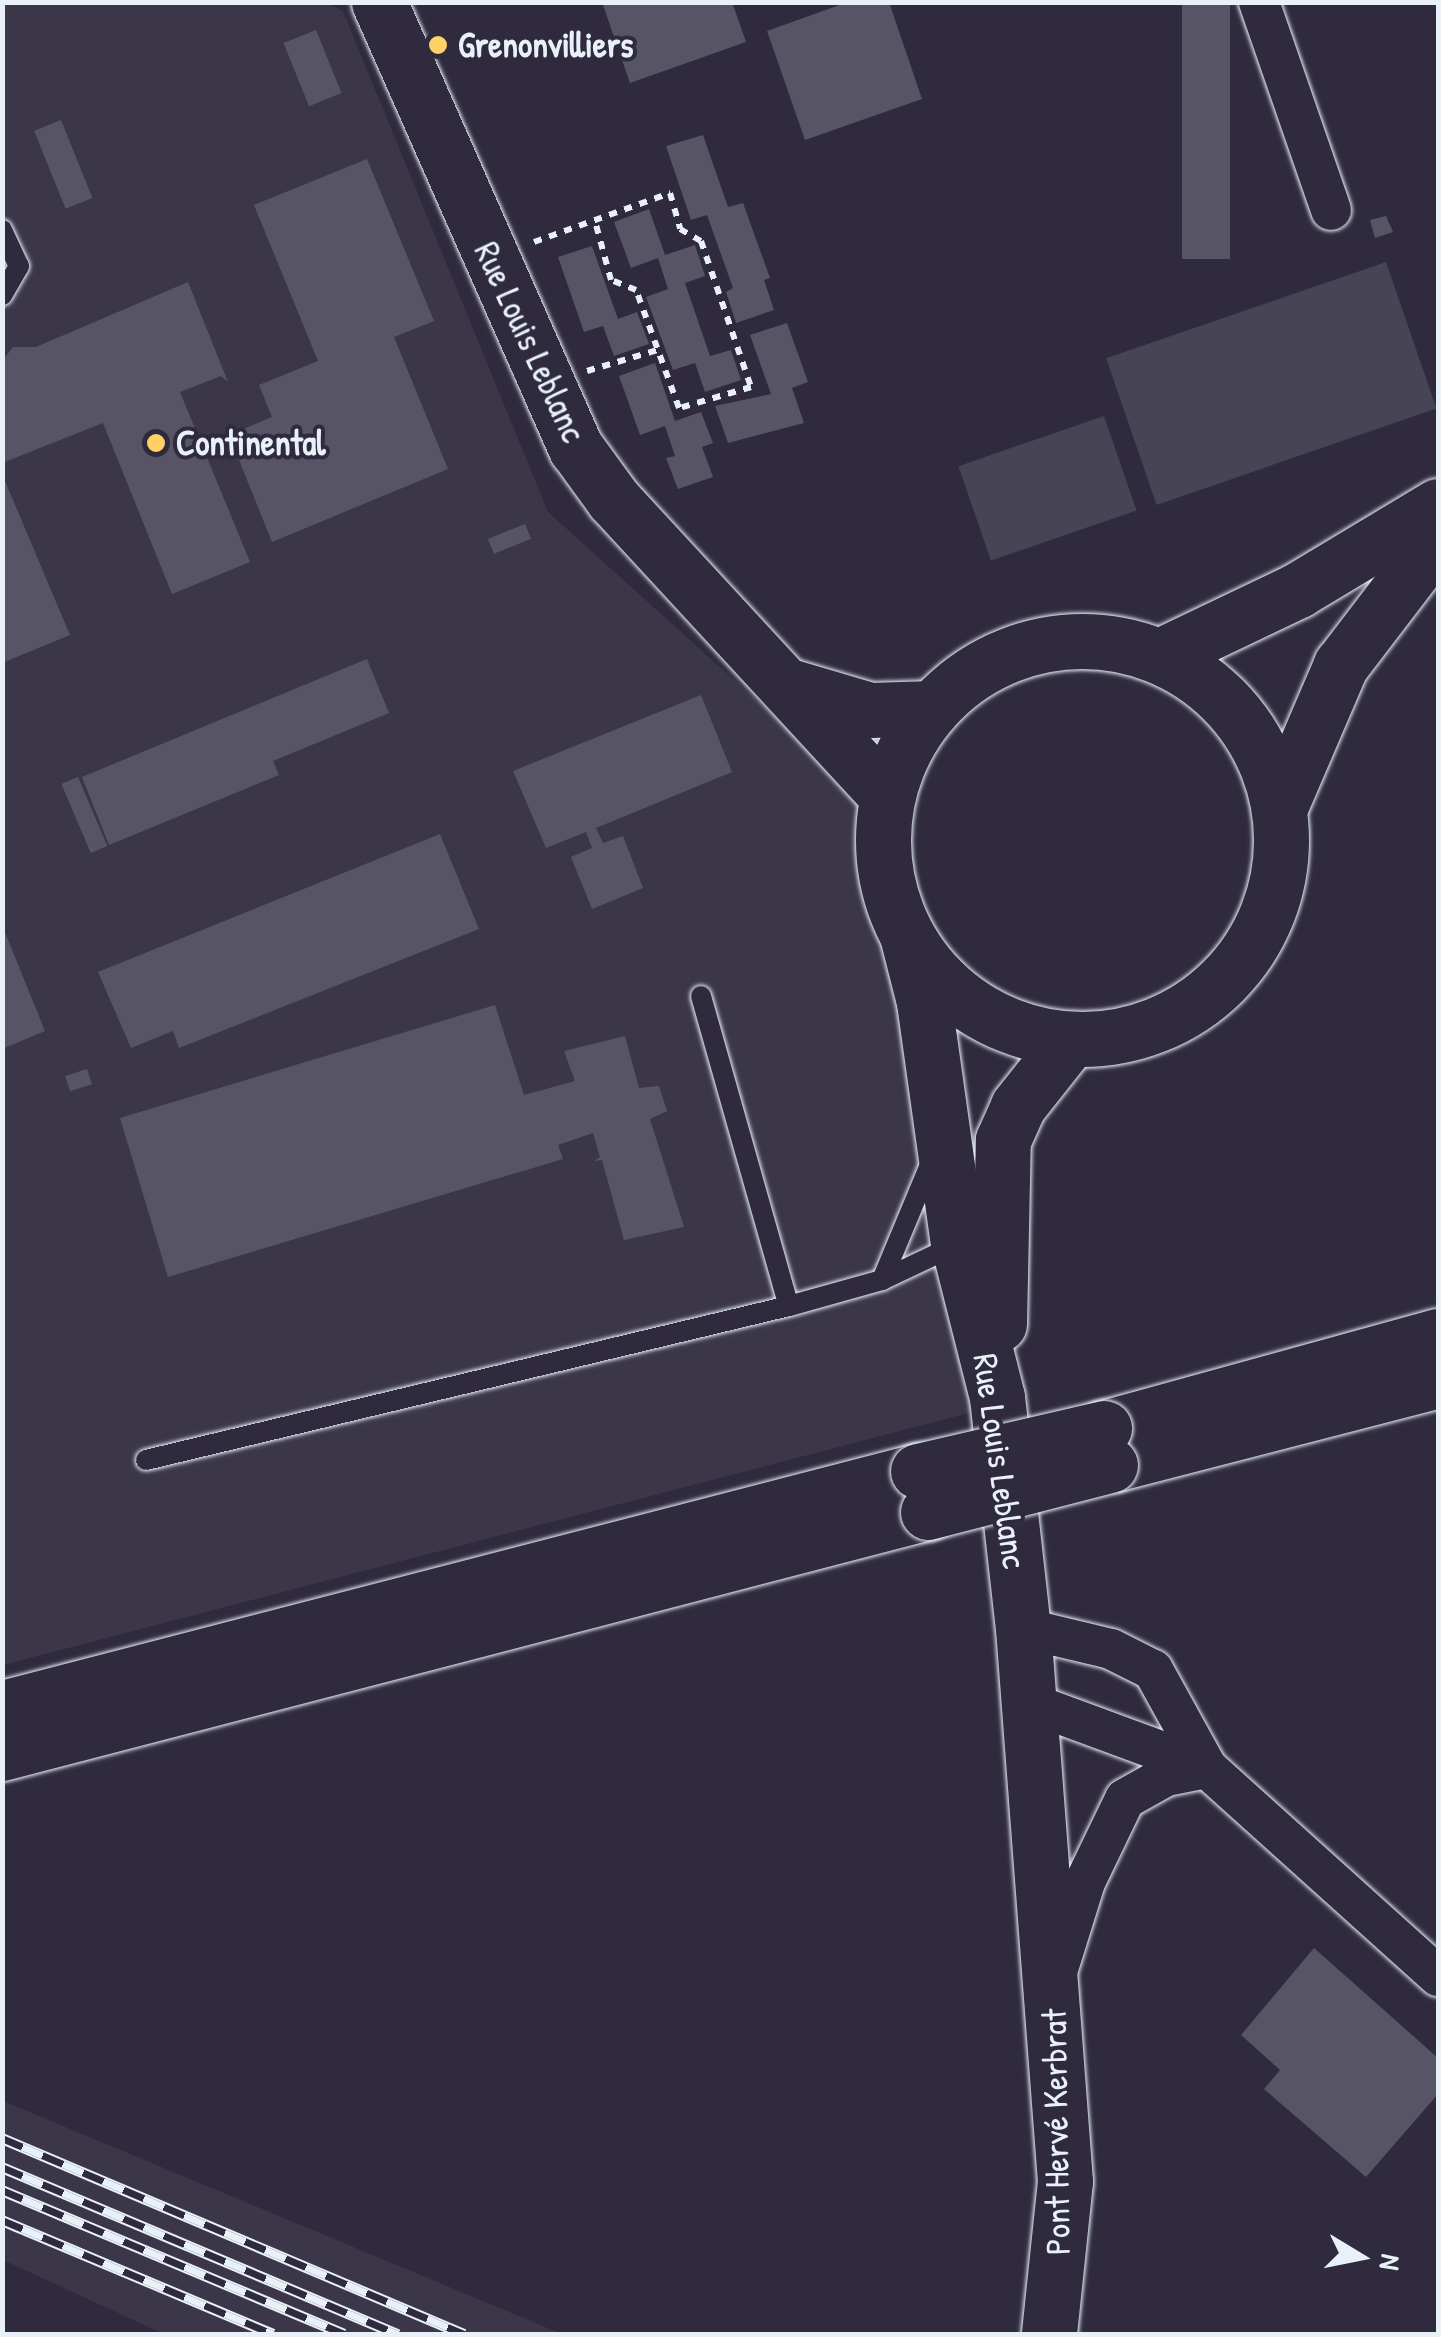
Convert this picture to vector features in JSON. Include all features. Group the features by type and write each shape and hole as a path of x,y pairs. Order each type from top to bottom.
{"main road":[{"name":"Rue Louis Leblanc","path":"378,2 544,384 576,448 613,499 888,796"},
{"path":"1162,655 1298,590 1438,506"},
{"path":"1280,807 1252,734 1216,692 1162,655 1108,642 1043,644 983,667 933,708 904,749 888,796 883,844 890,894 908,939 946,986 997,1021 1068,1043 1161,1024 1207,996 1244,957 1272,904 1280,807 1342,665 1438,538"},
{"path":"786,685 870,710 933,708"},
{"name":"Rue Louis Leblanc","path":"908,939 958,1244 997,1397 1023,1628 1052,1988"},
{"path":"997,1397 1002,1140 1018,1106 1068,1043"},
{"path":"1107,1446 1438,1336"},
{"path":"2,1708 1107,1446 1438,1380"},
{"path":"2,1753 923,1491"},
{"name":"Pont Hervé Kerbrat","path":"1049,2334 1064,2181 1052,1988"}],"street":[{"path":"1259,2 1330,210"},
{"path":"1023,1628 1111,1649 1153,1670 1207,1768 1438,1976"},
{"path":"1030,1704 1207,1768"},
{"path":"1052,1988 1085,1882 1125,1799 1166,1776 1207,1768"}],"lane":[{"path":"2,230 19,266 2,295"},
{"path":"701,996 789,1306"},
{"path":"882,1280 942,1135"},
{"path":"146,1460 789,1306 882,1280 958,1244 998,1202"}],"path":[{"path":"491,257 670,193 680,229 701,241 752,387 679,408 636,290 611,280 594,221"},
{"path":"544,384 658,350"}],"shaded area":[{"path":"3,3 327,3 343,11 548,512 874,806 873,889 898,941 984,1409 3,1665"},
{"path":"1386,262 1436,409 1157,505 1106,358"},
{"path":"1104,416 1137,511 991,561 958,466"},
{"path":"2,2101 562,2334 164,2334 3,2260"}],"building":[{"path":"602,2 732,2 746,42 630,83"},
{"path":"848,2 889,2 922,99 805,140 767,31"},
{"path":"1182,2 1230,2 1230,259 1182,259"},
{"path":"316,30 341,93 309,106 284,43"},
{"path":"61,120 92,198 66,209 34,131"},
{"path":"703,135 728,207 743,203 770,278 764,280 774,310 736,323 726,292 733,288 707,215 691,220 666,146"},
{"path":"367,159 434,321 394,337 448,469 272,542 229,435 272,417 259,385 318,361 254,205"},
{"path":"649,209 665,255 695,245 705,276 685,283 710,356 731,350 741,380 705,392 695,363 673,370 646,297 668,289 658,258 631,268 614,222"},
{"path":"1386,216 1393,232 1375,238 1370,220"},
{"path":"592,246 618,319 637,312 649,344 614,356 603,326 584,332 558,257"},
{"name":"Continental","path":"188,282 228,382 221,376 180,392 250,562 172,594 103,423 2,463 2,361 13,347 36,347"},
{"path":"787,323 808,382 792,388 804,423 728,443 715,406 771,394 750,335"},
{"path":"655,363 675,421 701,412 713,443 702,447 713,477 678,489 666,458 675,456 665,426 640,435 619,376"},
{"path":"2,474 70,635 2,663"},
{"path":"525,524 531,539 494,554 488,539"},
{"path":"367,659 389,713 273,761 279,775 109,845 82,777"},
{"path":"701,695 732,772 596,828 603,843 623,836 643,888 592,909 571,857 592,848 586,832 546,848 513,771"},
{"path":"78,777 107,846 91,853 61,784"},
{"path":"440,834 479,929 179,1048 173,1031 131,1048 98,972"},
{"path":"2,925 45,1031 2,1049"},
{"path":"495,1005 524,1095 575,1081 564,1051 625,1036 639,1088 659,1086 667,1111 650,1119 684,1227 624,1240 602,1160 594,1161 600,1157 593,1133 558,1145 563,1159 168,1277 120,1118"},
{"path":"87,1069 92,1084 70,1091 65,1076"},
{"path":"1314,1948 1438,2058 1438,2094 1366,2177 1264,2089 1280,2070 1241,2035"}],"railway":[{"path":"2,2138 464,2334"},
{"path":"2,2167 398,2334"},
{"path":"2,2190 344,2334"},
{"path":"2,2220 273,2334"}],"place":[{"name":"Grenonvilliers","path":"438,45"},
{"name":"Continental","path":"156,443"}]}
